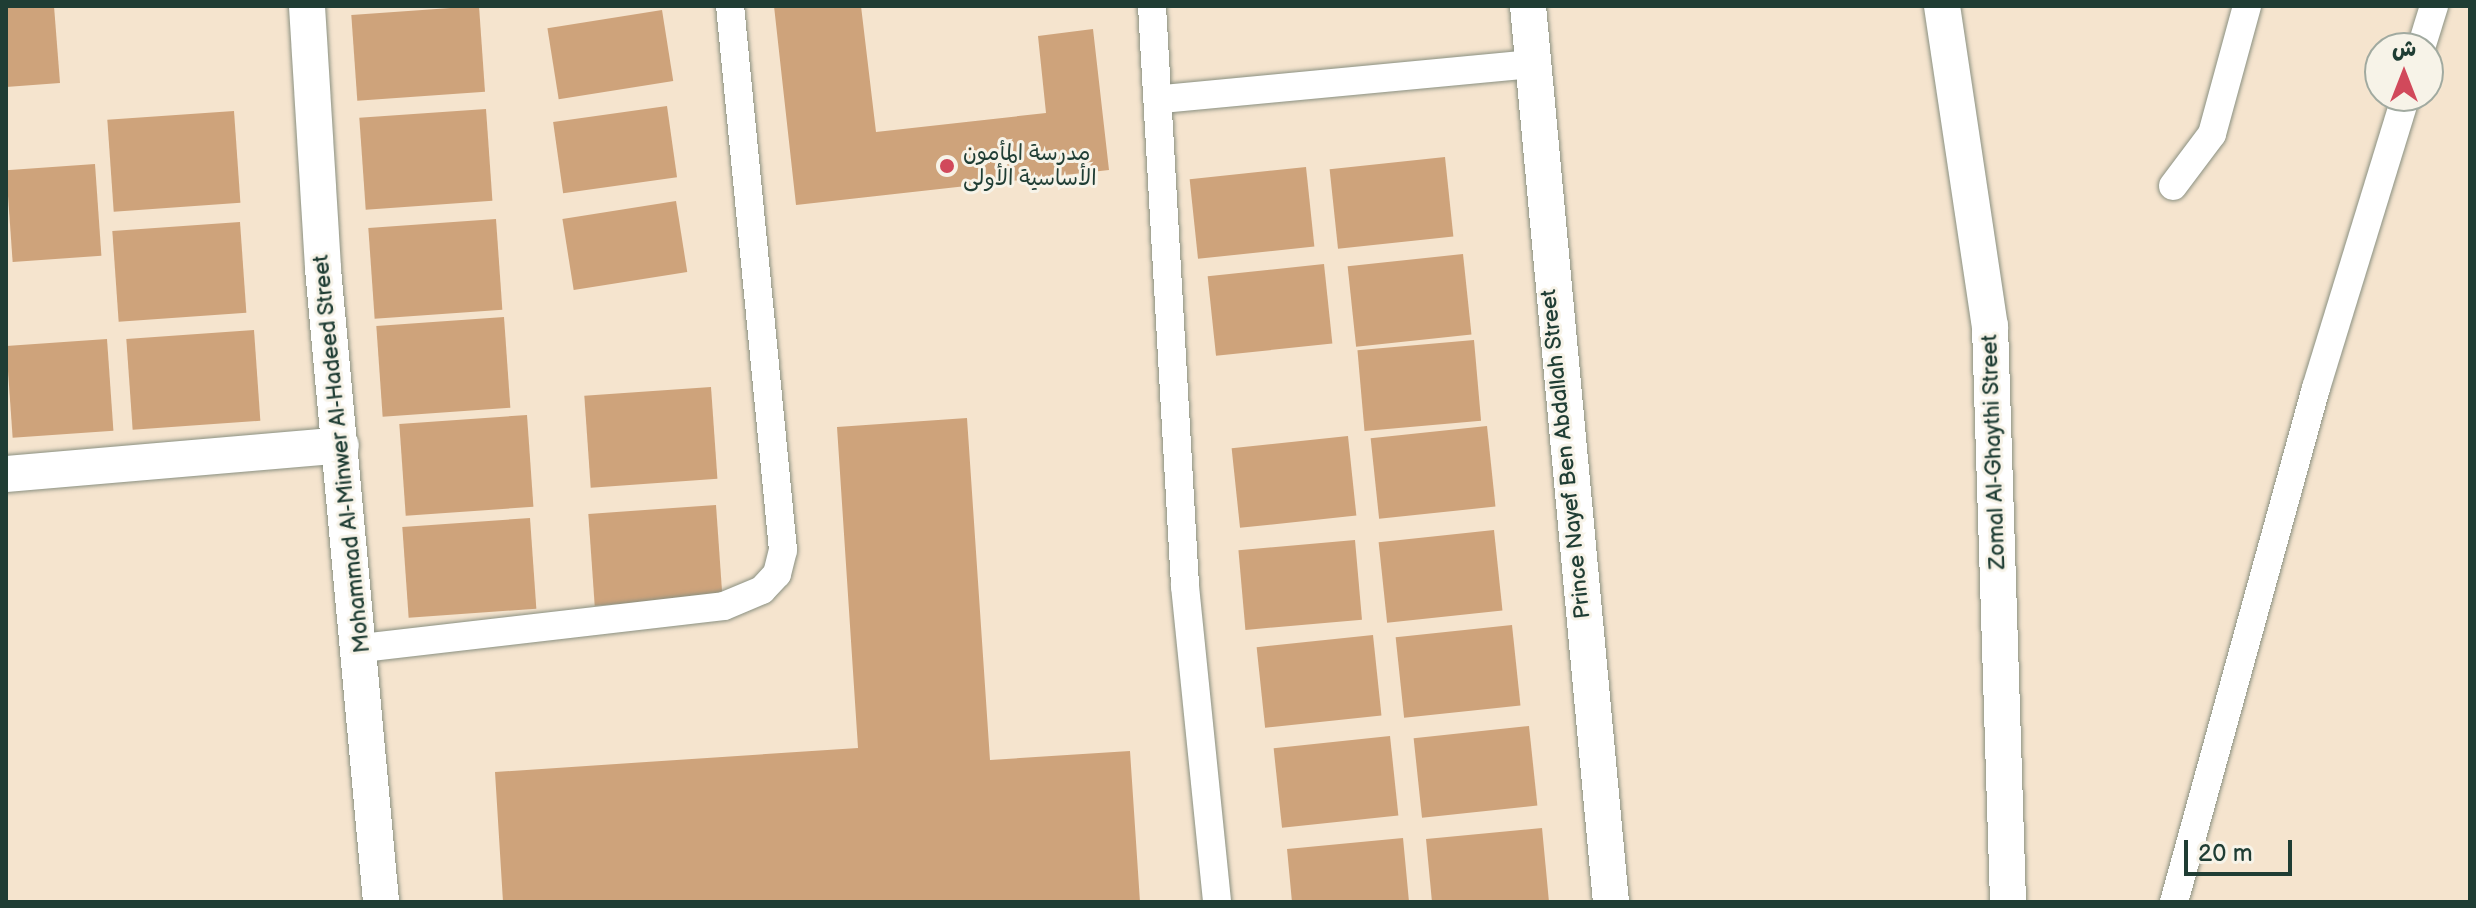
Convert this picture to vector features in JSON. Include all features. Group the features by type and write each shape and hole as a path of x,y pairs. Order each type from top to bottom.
{"street":[{"name":"Mohammad Al-Minwer Al-Hadeed Street","path":"307,6 381,902"},
{"path":"362,648 724,606 749,599 777,574 783,550 730,6"},
{"path":"1152,6 1162,99 1185,586 1217,902"},
{"name":"Prince Nayef Ben Abdallah Street","path":"1528,6 1611,902"},
{"name":"Zomal Al-Ghaythi Street","path":"1942,6 1990,326 2008,902"},
{"path":"2173,186 2212,134 2247,6"},
{"path":"2426,32 2434,6"},
{"path":"1162,99 1531,64"},
{"path":"2174,902 2316,388 2401,112"},
{"path":"6,474 341,445"}],"building":[{"path":"6,6 54,6 60,83 6,87"},
{"path":"479,6 485,92 357,101 351,15"},
{"path":"774,6 861,6 876,132 1046,113 1038,36 1093,29 1109,170 796,205"},
{"path":"662,10 673,81 559,99 547,28"},
{"path":"667,106 677,177 563,193 553,122"},
{"path":"486,109 492,201 366,210 359,118"},
{"path":"234,111 240,203 114,212 107,120"},
{"path":"1445,157 1453,237 1338,249 1330,169"},
{"path":"95,164 101,256 13,262 6,170"},
{"path":"1306,167 1314,247 1198,259 1190,179"},
{"path":"676,201 687,272 574,290 562,219"},
{"path":"496,219 502,310 375,319 368,228"},
{"path":"240,222 246,313 119,322 112,231"},
{"path":"1463,254 1471,335 1356,347 1348,266"},
{"path":"1324,264 1332,344 1216,356 1208,276"},
{"path":"504,317 510,408 383,417 376,326"},
{"path":"254,330 260,421 133,430 126,339"},
{"path":"107,339 113,431 13,438 6,346"},
{"path":"1474,340 1481,421 1365,431 1357,350"},
{"path":"711,387 717,479 591,488 584,396"},
{"path":"527,415 533,507 406,516 399,424"},
{"path":"967,418 990,760 1130,751 1140,902 503,902 495,772 858,748 837,427"},
{"path":"1487,426 1495,507 1379,519 1371,438"},
{"path":"1348,436 1356,516 1240,528 1232,448"},
{"path":"716,505 722,597 595,606 588,514"},
{"path":"530,518 536,609 409,618 402,527"},
{"path":"1494,530 1502,611 1387,623 1379,542"},
{"path":"1355,540 1362,620 1245,630 1238,550"},
{"path":"1512,625 1520,706 1404,718 1396,637"},
{"path":"1373,635 1381,716 1265,728 1257,647"},
{"path":"1529,726 1537,806 1422,818 1414,738"},
{"path":"1390,736 1398,816 1282,828 1274,748"},
{"path":"1542,828 1549,902 1432,902 1426,839"},
{"path":"1403,838 1409,902 1292,902 1287,849"}],"place":[{"name":"مدرسة المأمون الأساسية الأولى","path":"947,166"}]}
